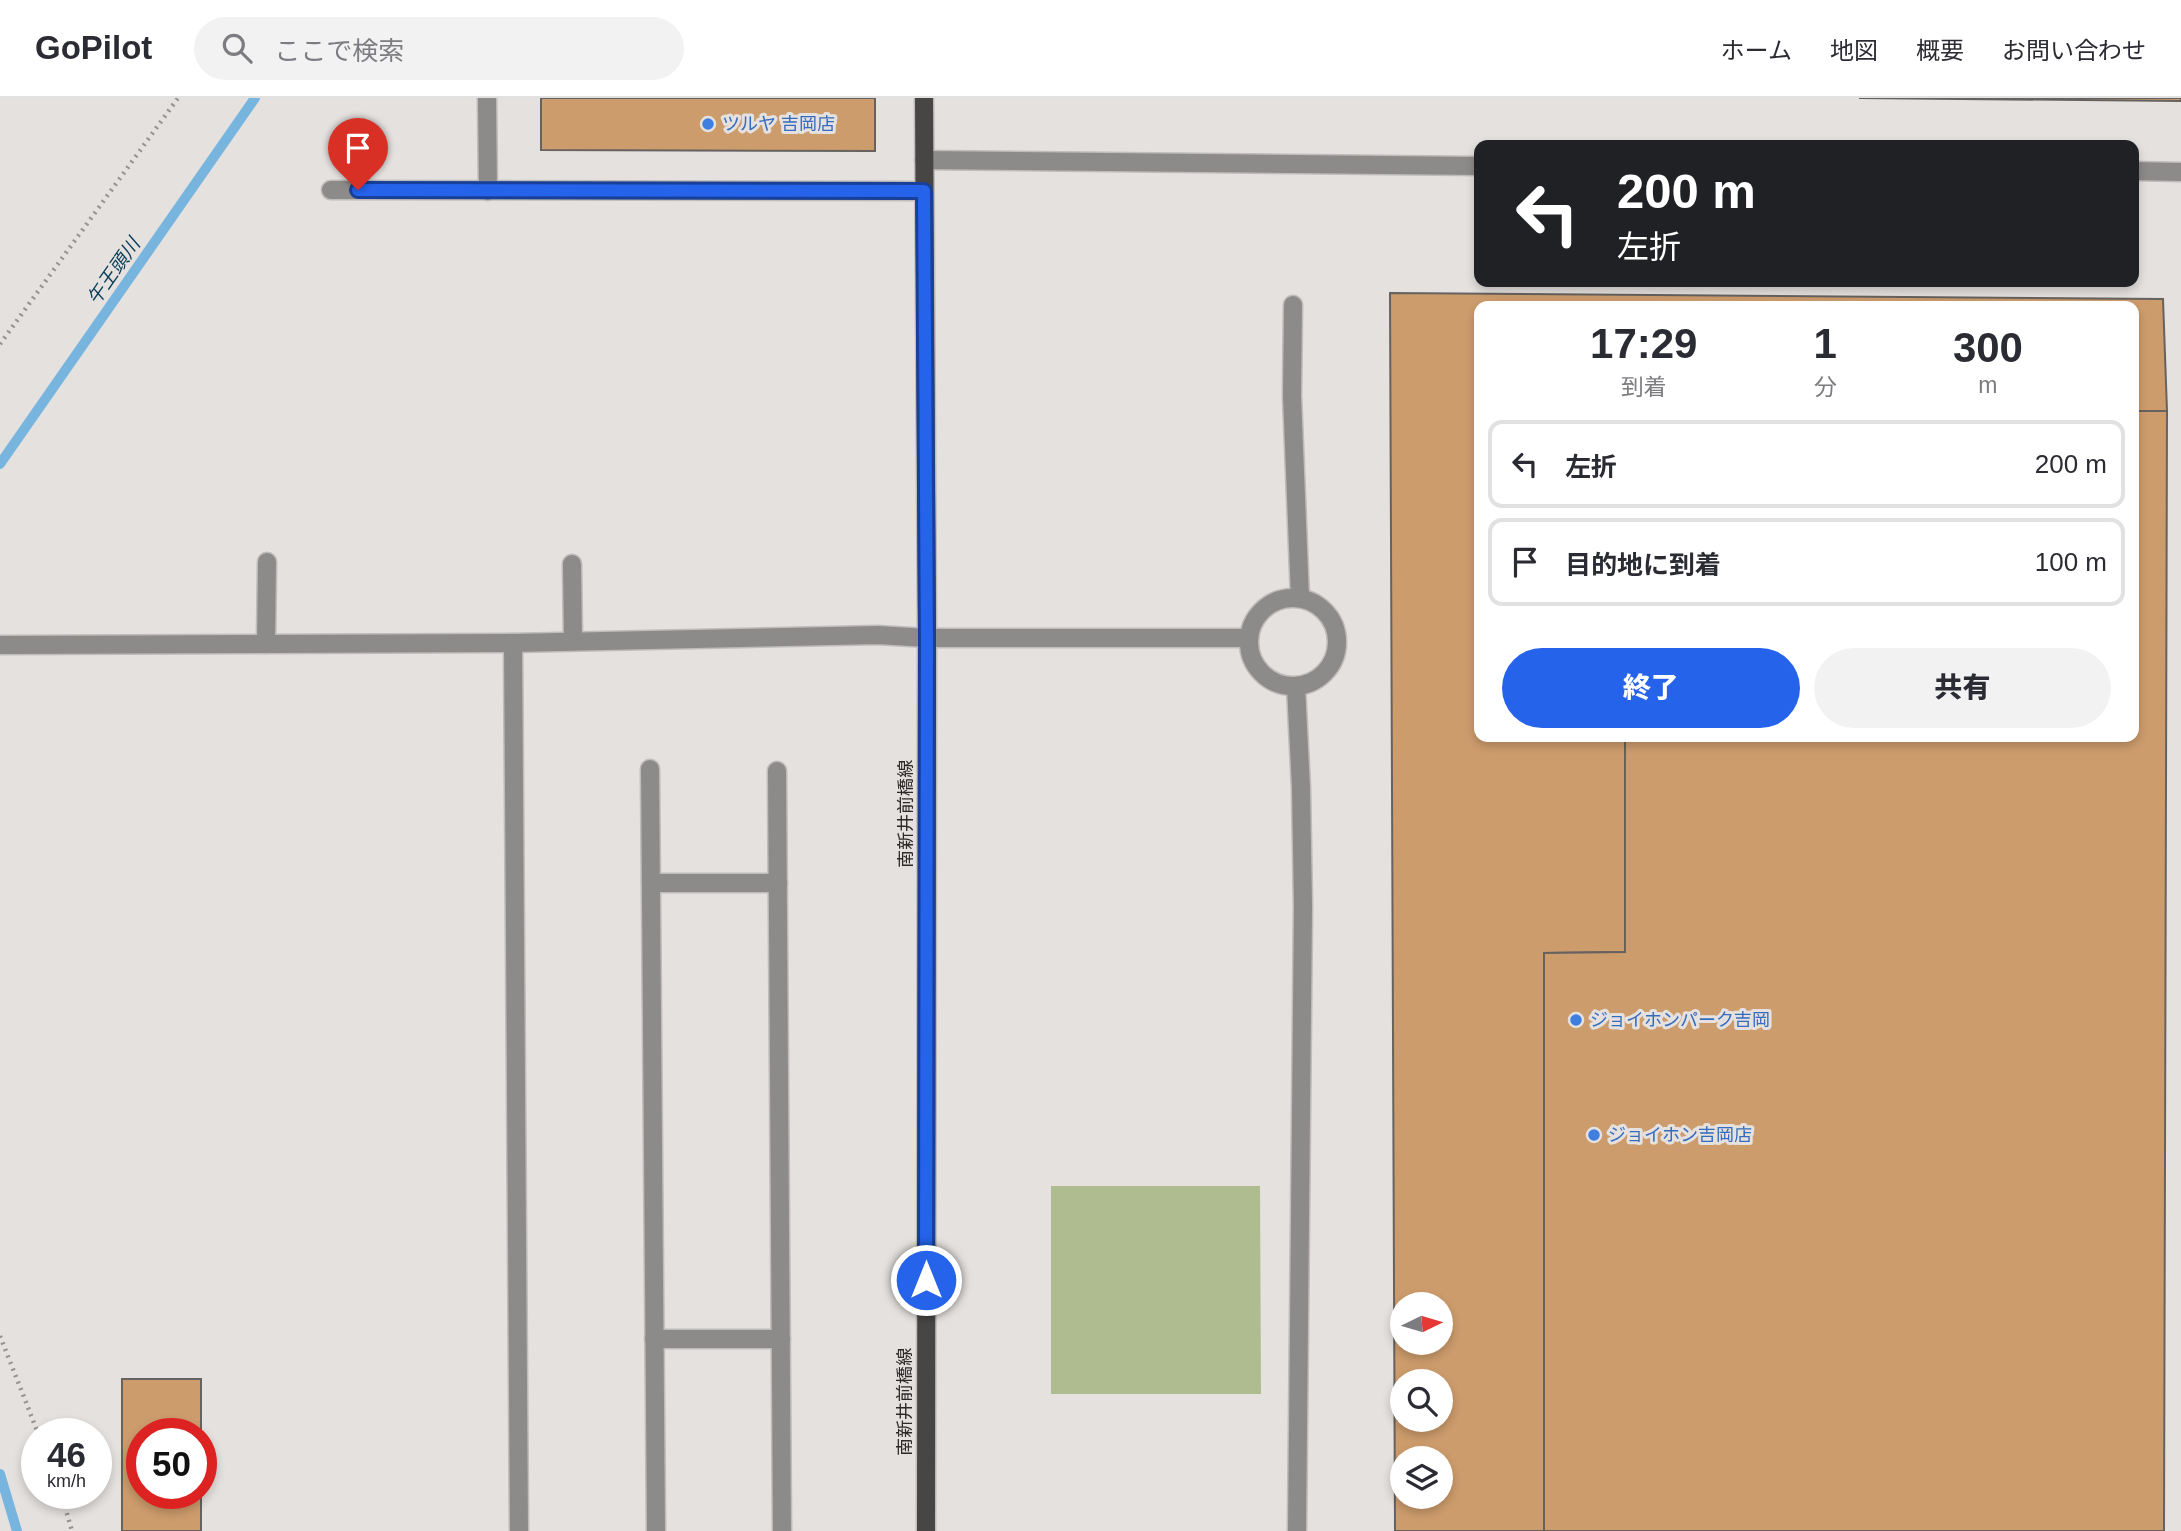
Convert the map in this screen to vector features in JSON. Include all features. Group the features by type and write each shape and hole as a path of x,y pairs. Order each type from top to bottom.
{"main road":[{"name":"南新井前橋線","path":"924,98 927,638 926,1531"}],"street":[{"path":"487,98 488,191"},
{"path":"924,160 1474,166"},
{"path":"2139,172 2181,172"},
{"path":"331,190 924,191"},
{"path":"1293,304 1292,396 1300,598"},
{"path":"266,644 267,562"},
{"path":"572,564 573,642"},
{"path":"1285,598 1300,598 1326,611 1337,638 1336,653 1321,677 1296,687 1279,685 1266,678 1256,667 1248,638 1252,624 1266,607 1285,598"},
{"path":"0,645 513,643 878,635 927,638 1248,638"},
{"path":"513,643 519,1531"},
{"path":"1296,687 1303,906 1297,1531"},
{"path":"650,769 656,1531"},
{"path":"777,771 782,1531"},
{"path":"651,883 778,883"},
{"path":"654,1339 781,1339"}],"path":[{"path":"0,344 178,98"},
{"path":"0,1336 32,1418"},
{"path":"66,1509 72,1531"}],"green space":[{"path":"1051,1186 1260,1186 1261,1394 1051,1394"}],"building":[{"name":"ツルヤ 吉岡店","path":"541,98 875,98 875,151 541,150"},
{"path":"1859,98 2181,98 2181,101"},
{"path":"1390,293 2163,299 2167,411 2139,411 2139,301 1474,301 1474,742 1625,742 1625,952 1544,953 1544,1531 1395,1531 1395,1509 1453,1509 1453,1446 1395,1446 1395,1432 1453,1432 1453,1369 1394,1369 1394,1355 1453,1355 1453,1292 1394,1292"},
{"path":"2139,411 2167,411 2164,1531 1544,1531 1544,953 1625,952 1625,742 2139,742"},
{"path":"122,1379 201,1379 201,1418 126,1418 126,1509 201,1509 201,1531 122,1531"}],"waterway":[{"name":"午王頭川","path":"0,464 255,98"},
{"name":"午王頭川","path":"0,1474 17,1531"}],"place":[{"name":"ツルヤ 吉岡店","path":"708,124"},
{"name":"ジョイホンパーク吉岡","path":"1576,1020"},
{"name":"ジョイホン吉岡店","path":"1594,1135"}],"route":[{"path":"358,190 924,191 927,638 926,1280"}]}
